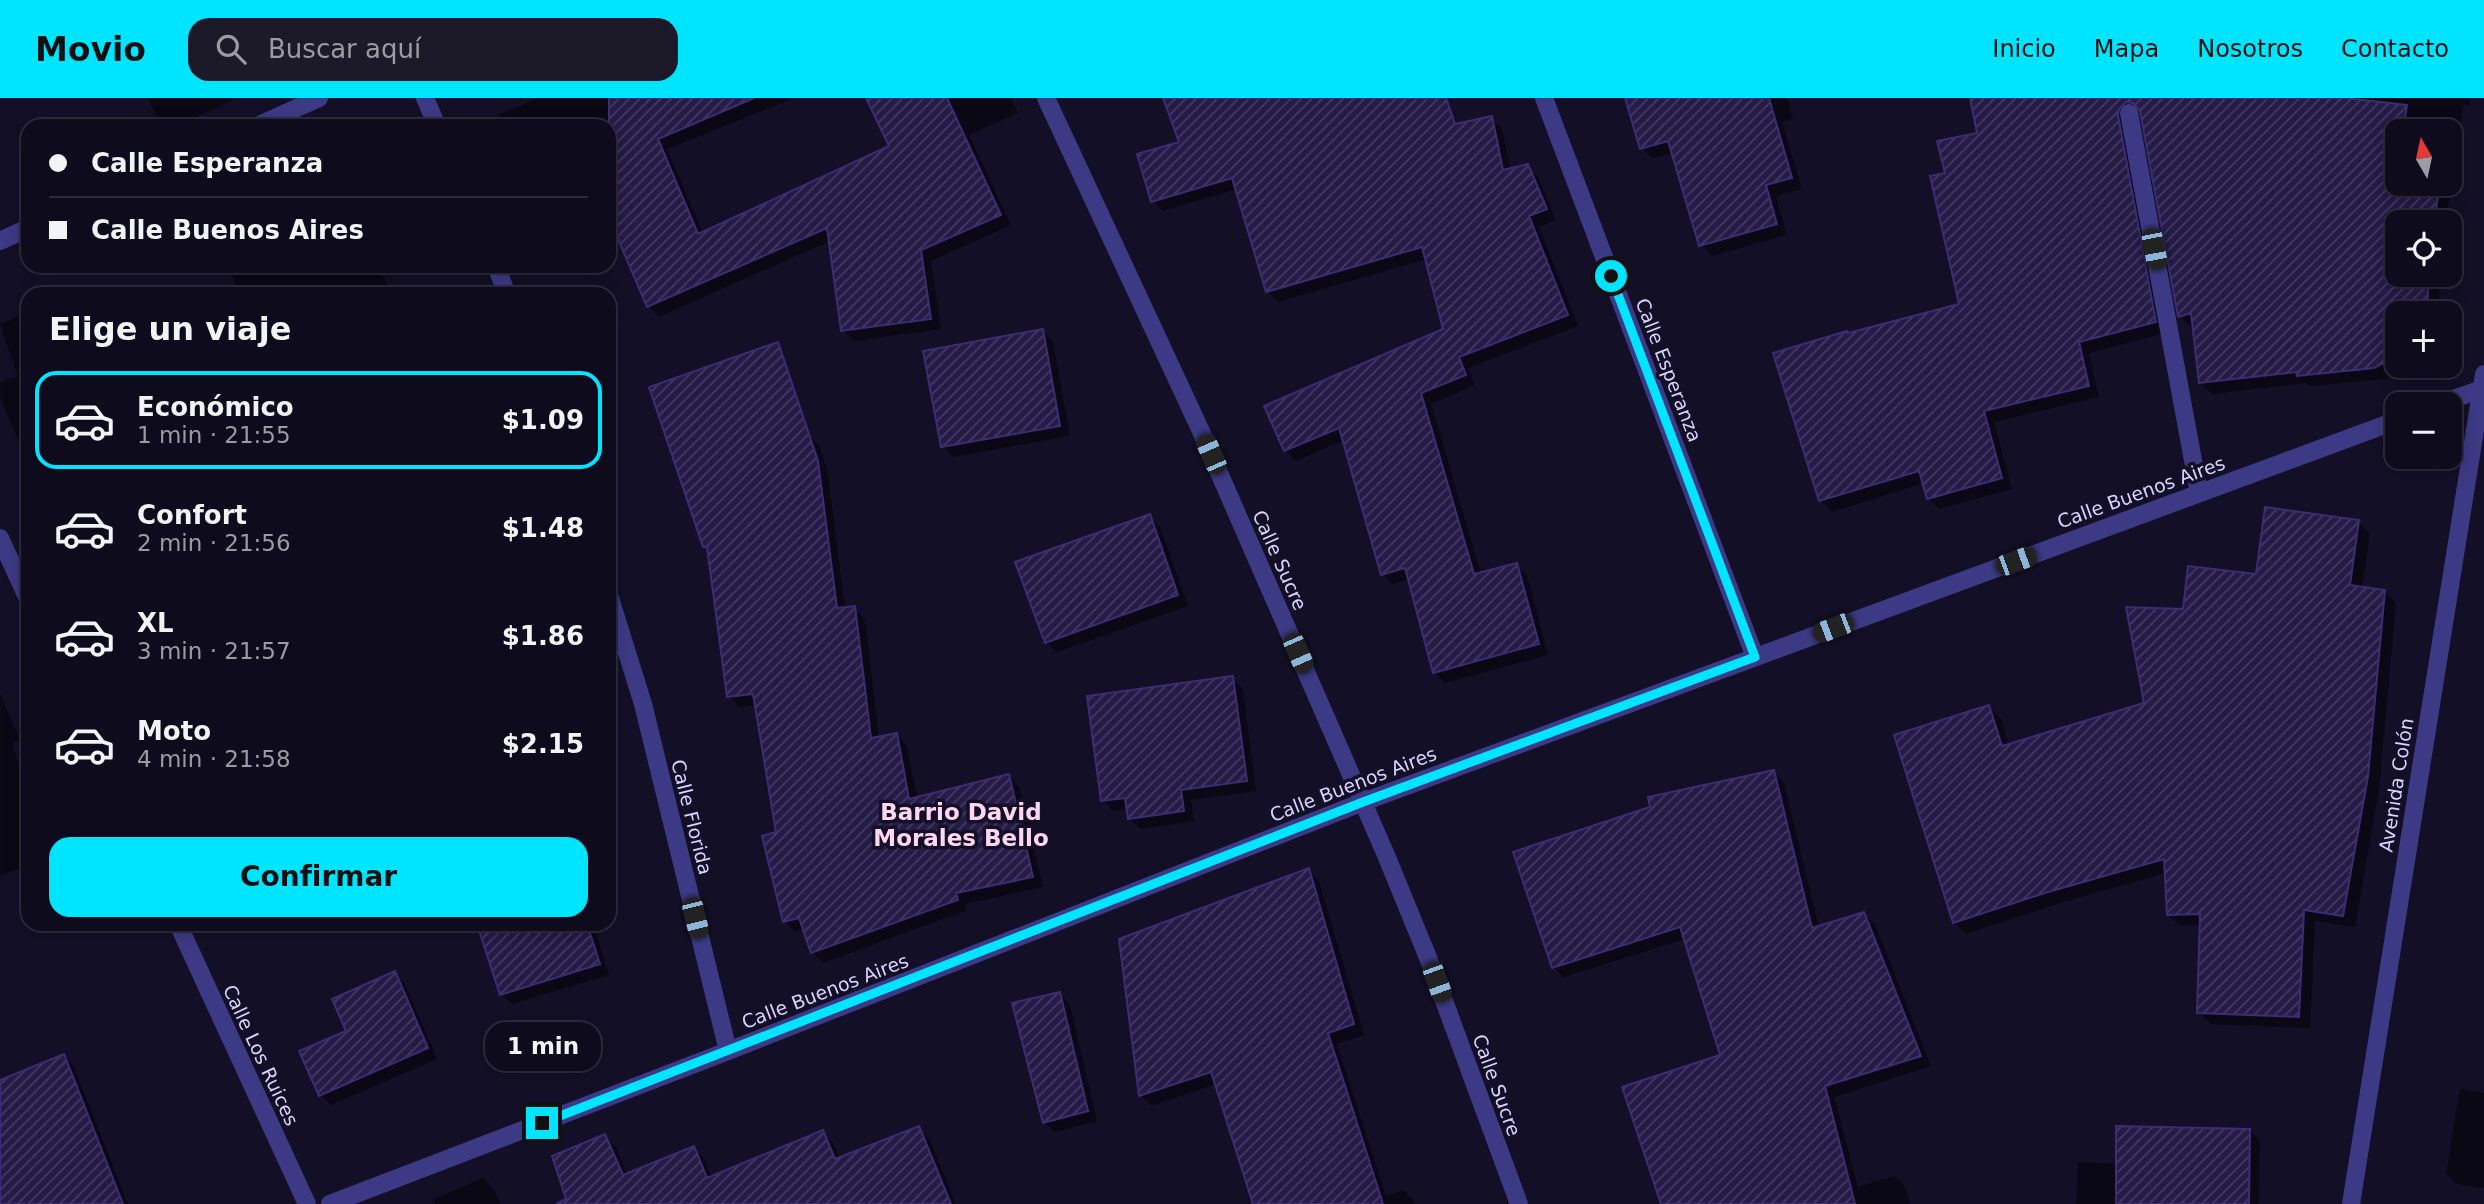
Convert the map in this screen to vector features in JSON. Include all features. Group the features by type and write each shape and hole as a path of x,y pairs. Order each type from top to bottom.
{"street":[{"path":"273,119 320,98"},
{"path":"425,98 434,119"},
{"name":"Calle Sucre","path":"1045,98 1200,429 1363,802 1429,960 1519,1204"},
{"name":"Calle Esperanza","path":"1544,98 1755,657"},
{"path":"2129,113 2199,493"},
{"path":"0,241 21,231"},
{"path":"2462,392 2483,381"},
{"name":"Avenida Colón","path":"2351,1204 2483,381"},
{"name":"Calle Buenos Aires","path":"330,1204 1363,802 2385,425"},
{"path":"0,538 21,583"},
{"name":"Calle Florida","path":"616,618 642,704 728,1051"},
{"name":"Calle Los Ruices","path":"181,931 307,1204"}],"building":[{"path":"609,98 754,98 658,139 698,234 889,146 866,98 947,98 1001,215 921,250 931,319 841,331 827,228 647,307 616,234 616,119 609,119"},
{"path":"1163,98 1446,98 1455,124 1492,116 1503,170 1528,164 1547,209 1529,216 1568,315 1459,357 1466,375 1421,393 1474,574 1517,563 1539,644 1433,673 1405,568 1381,575 1339,428 1284,451 1264,406 1443,329 1422,247 1266,292 1232,178 1151,202 1137,154 1179,142"},
{"path":"1625,98 1769,98 1792,178 1766,185 1777,224 1699,246 1668,141 1640,149"},
{"path":"1970,98 2345,98 2407,105 2405,119 2385,119 2385,196 2438,196 2436,210 2385,210 2385,287 2428,287 2428,301 2385,301 2385,362 2374,368 2297,376 2296,372 2199,383 2191,313 2178,317 2140,111 2133,103 2126,102 2119,109 2118,115 2156,322 2079,342 2089,386 1984,411 2002,478 1927,499 1919,471 1819,501 1773,353 1847,331 1848,333 1959,304 1930,176 1945,173 1937,141 1977,133"},
{"path":"1043,329 1060,426 941,447 923,351"},
{"path":"778,342 818,461 837,608 855,606 871,738 897,733 909,799 1009,774 1033,877 956,893 958,900 811,953 799,918 783,922 762,836 776,832 753,694 727,697 707,547 703,547 649,387"},
{"path":"2265,507 2359,520 2350,585 2385,590 2368,776 2343,916 2304,910 2299,1017 2197,1013 2200,914 2167,915 2164,859 1953,923 1894,735 1989,705 2002,746 2144,703 2126,607 2183,609 2188,566 2256,574"},
{"path":"1150,514 1178,595 1045,643 1015,562"},
{"path":"1233,676 1247,781 1181,790 1184,811 1128,819 1125,798 1101,801 1087,696"},
{"path":"1774,770 1812,928 1864,912 1921,1056 1825,1086 1855,1204 1661,1204 1622,1087 1720,1055 1680,927 1552,968 1513,852 1650,807 1648,797"},
{"path":"1309,868 1354,1024 1328,1033 1383,1204 1253,1204 1211,1072 1139,1096 1119,939"},
{"path":"479,931 589,931 600,964 500,995"},
{"path":"395,971 428,1048 319,1096 299,1051 346,1031 332,999"},
{"path":"1060,992 1088,1111 1043,1123 1012,1003"},
{"path":"64,1054 123,1204 0,1204 0,1080"},
{"path":"919,1126 951,1204 556,1204 566,1199 552,1156 605,1134 623,1175 694,1146 707,1178 823,1130 835,1159"},
{"path":"2116,1126 2250,1129 2249,1204 2116,1204"}],"district":[{"name":"Barrio David Morales Bello","path":"961,825"}],"route":[{"path":"542,1123 1363,802 1755,657 1611,276"}]}
